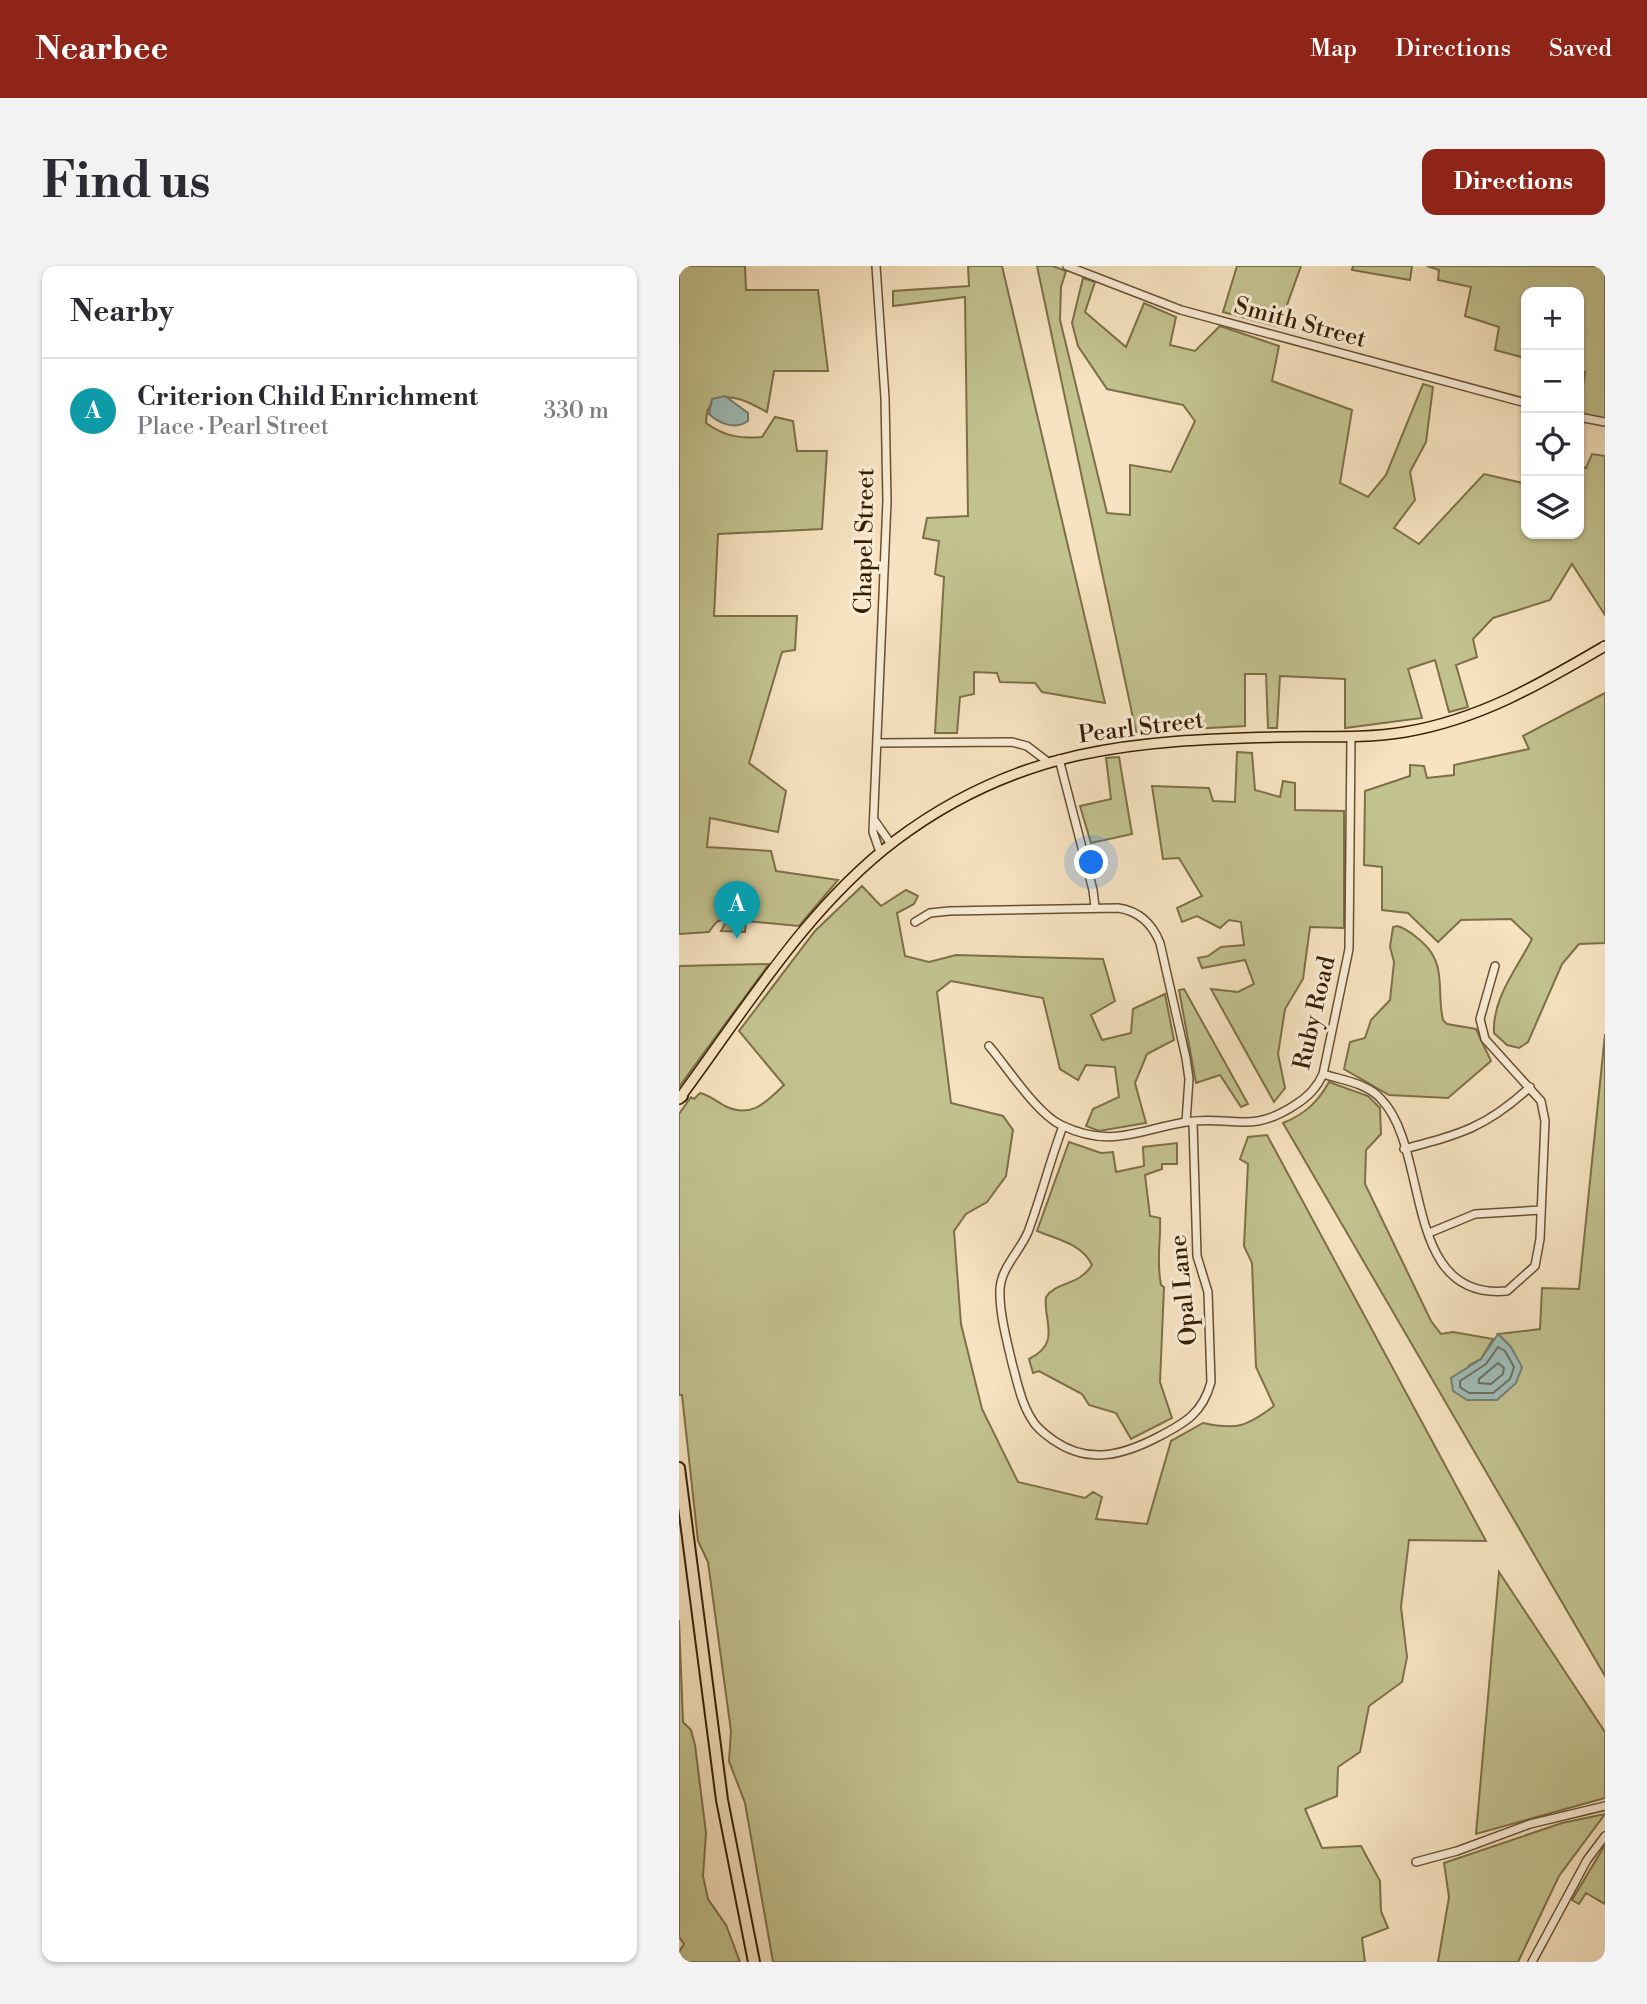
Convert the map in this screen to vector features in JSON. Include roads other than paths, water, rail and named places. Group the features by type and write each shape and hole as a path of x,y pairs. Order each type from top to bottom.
{"highway":[{"path":"679,1468 720,1787 754,1962"}],"main road":[{"name":"Pearl Street","path":"680,1098 804,931 844,885 880,852 969,794 1048,762 1113,746 1166,740 1351,738 1407,732 1483,712 1526,692 1605,646"}],"street":[{"name":"Chapel Street","path":"876,266 887,476 874,817 874,841 880,852"},
{"name":"Smith Street","path":"1067,266 1181,310 1521,402"},
{"path":"1584,417 1605,422"},
{"name":"Ruby Road","path":"989,1046 1049,1117 1063,1126 1100,1139 1190,1122 1264,1122 1301,1101 1317,1087 1323,1074 1349,949 1351,738"},
{"path":"877,743 1012,742 1027,746 1048,762"},
{"path":"1059,759 1095,908"},
{"path":"874,817 891,844"},
{"name":"Opal Lane","path":"915,922 939,911 1118,908 1134,912 1147,922 1157,935 1189,1079 1197,1255 1208,1292 1211,1382 1203,1404 1191,1419 1122,1454 1102,1456 1070,1450 1042,1432 1031,1420 1023,1402 1009,1349 1000,1289 1003,1275 1027,1235 1063,1126"},
{"path":"1323,1074 1356,1084 1379,1096 1391,1110 1421,1217 1454,1278 1472,1290 1507,1291 1520,1283 1535,1266 1540,1240 1545,1121 1541,1101 1485,1039 1480,1019 1495,966"},
{"path":"1404,1149 1479,1127 1504,1111 1530,1087"},
{"path":"1429,1233 1475,1214 1541,1210"},
{"path":"1416,1862 1457,1851 1530,1824 1605,1806"},
{"path":"1532,1962 1587,1860 1605,1836"}],"water":[{"path":"725,396 748,413 748,421 728,425 709,414 712,399"},
{"path":"1498,1334 1511,1347 1522,1367 1516,1383 1497,1400 1467,1400 1453,1391 1451,1378 1481,1359"}],"place":[{"name":"Criterion Child Enrichment","path":"737,939"}]}
